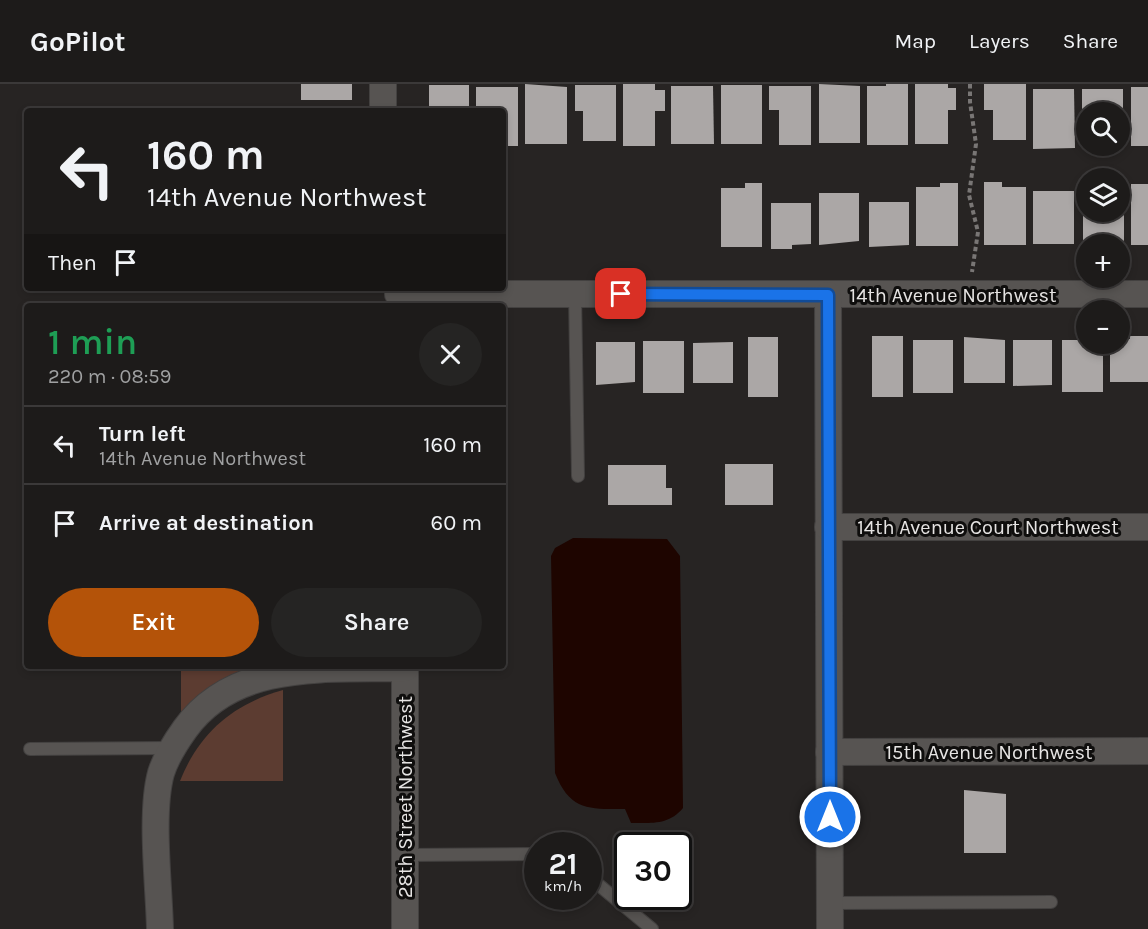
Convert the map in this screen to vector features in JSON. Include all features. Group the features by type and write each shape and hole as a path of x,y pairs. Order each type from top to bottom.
{"street":[{"path":"383,84 383,108"},
{"name":"14th Avenue Northwest","path":"398,296 1148,294"},
{"path":"828,295 830,929"},
{"name":"14th Avenue Court Northwest","path":"828,527 1148,527"},
{"path":"160,929 157,823 161,775 171,748 192,720 221,694 260,677 302,670 336,669"},
{"name":"28th Street Northwest","path":"405,669 405,929"},
{"name":"15th Avenue Northwest","path":"830,752 1148,751"}],"lane":[{"path":"575,294 578,476"},
{"path":"30,749 171,748"},
{"path":"405,855 524,854"},
{"path":"602,888 652,929"},
{"path":"830,903 1051,902"}],"path":[{"path":"970,84 976,144 969,195 978,232 974,246 970,295"}],"shaded area":[{"path":"573,538 667,539 680,556 683,808 672,818 653,823 631,823 625,809 601,809 582,805 567,795 555,773 551,556 555,548"},
{"path":"181,669 257,669 181,719"},
{"path":"283,690 283,781 180,781 197,748 220,723 248,703"}],"building":[{"path":"301,84 352,84 352,100 301,100"},
{"path":"525,84 567,87 567,144 525,144"},
{"path":"623,84 655,84 655,90 665,90 665,111 655,111 655,146 623,146"},
{"path":"819,84 860,86 860,143 819,143"},
{"path":"886,84 908,84 908,145 867,145 867,86 886,86"},
{"path":"915,84 948,84 948,88 956,88 956,110 948,110 948,144 915,144"},
{"path":"984,84 1026,84 1026,140 993,140 993,110 984,110"},
{"path":"429,85 469,85 469,108 429,108"},
{"path":"575,85 616,85 616,141 583,141 583,111 575,111"},
{"path":"721,85 762,85 762,144 721,144"},
{"path":"671,86 713,86 714,144 671,144"},
{"path":"769,86 811,86 811,145 779,145 779,110 769,110"},
{"path":"476,87 518,87 518,146 506,146 506,108 476,108"},
{"path":"1131,87 1148,87 1148,146 1131,146"},
{"path":"1033,89 1074,89 1075,148 1033,149"},
{"path":"1082,89 1123,89 1123,102 1082,102"},
{"path":"302,107 351,107 351,108"},
{"path":"984,182 1002,182 1002,187 1026,187 1026,245 984,245"},
{"path":"745,183 762,183 762,247 721,247 721,188 745,188"},
{"path":"940,183 958,183 958,246 916,246 916,187 940,187"},
{"path":"1131,184 1148,184 1148,245 1131,245"},
{"path":"1033,191 1074,191 1074,244 1033,244"},
{"path":"819,193 859,193 859,241 819,245"},
{"path":"869,202 909,202 909,245 869,247"},
{"path":"771,203 811,203 811,244 792,245 792,249 771,249"},
{"path":"1083,222 1124,222 1124,234 1083,234"},
{"path":"872,336 903,336 903,397 872,397"},
{"path":"1130,336 1148,336 1148,382 1110,382 1110,354 1130,354"},
{"path":"748,337 778,337 778,397 748,397"},
{"path":"964,337 1005,340 1005,383 964,383"},
{"path":"913,340 953,340 953,393 913,393"},
{"path":"1013,340 1052,340 1052,385 1013,386"},
{"path":"1062,340 1076,340 1076,354 1103,354 1103,392 1062,392"},
{"path":"643,341 684,341 684,393 643,393"},
{"path":"596,342 635,342 635,382 596,385"},
{"path":"733,342 733,383 693,383 693,343"},
{"path":"725,464 773,464 773,505 725,505"},
{"path":"608,465 666,465 666,488 672,488 672,505 608,505"},
{"path":"964,790 1006,794 1006,853 964,853"}],"route":[{"path":"621,294 828,295 830,817"}]}
